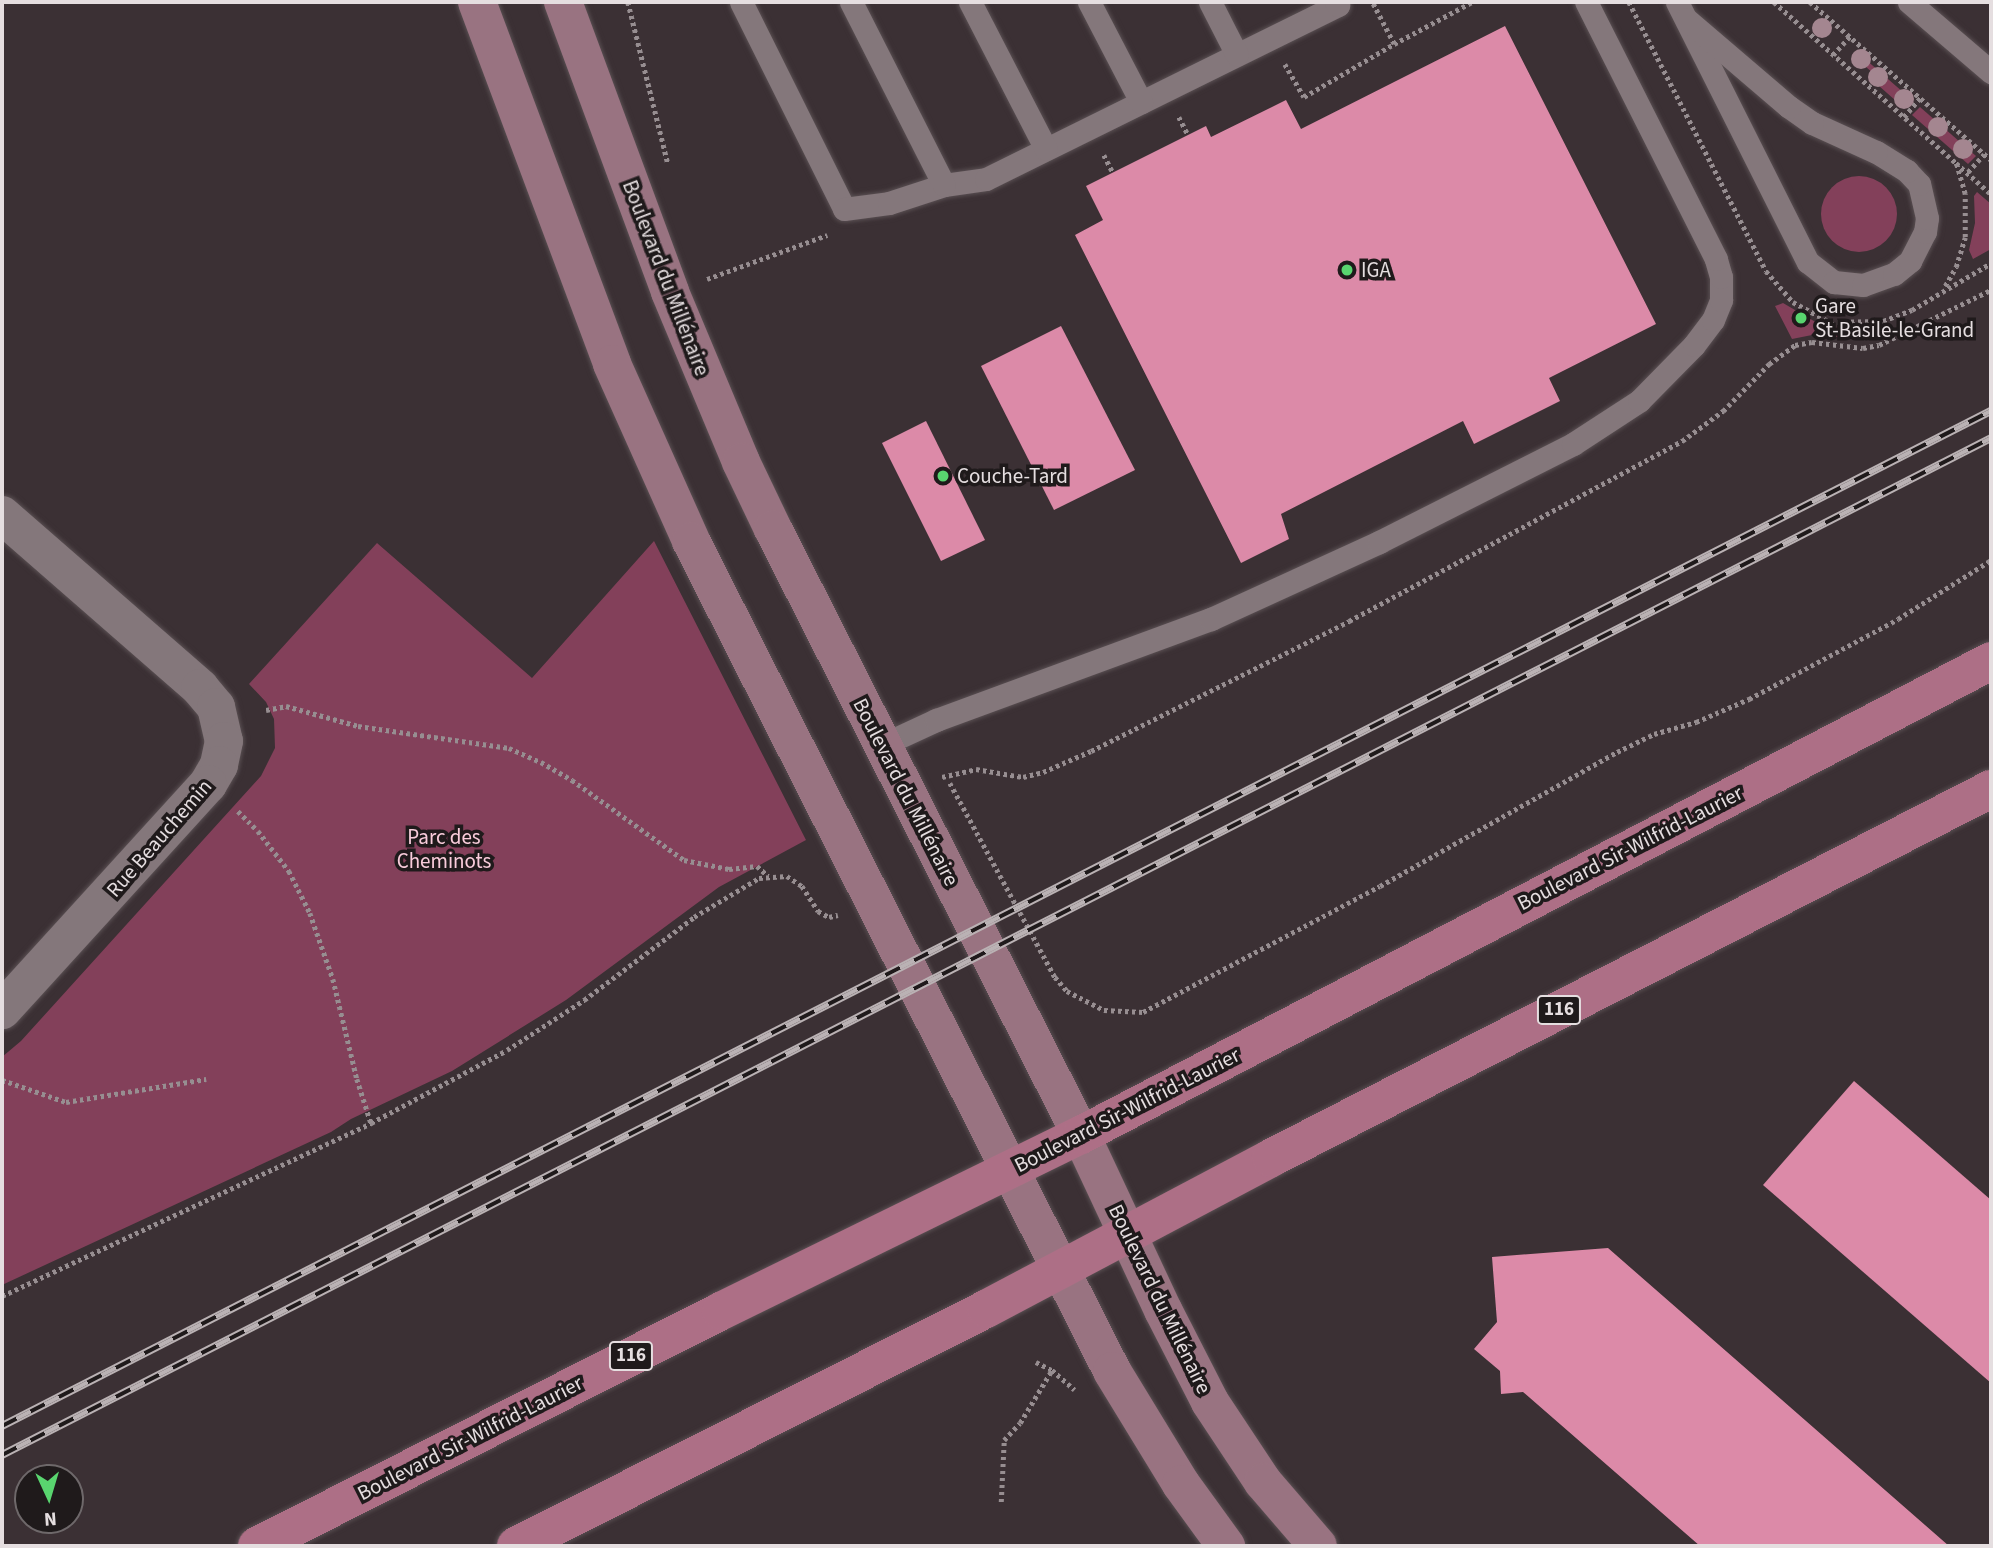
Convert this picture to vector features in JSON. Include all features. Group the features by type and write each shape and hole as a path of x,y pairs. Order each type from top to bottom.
{"main road":[{"name":"Boulevard Sir-Wilfrid-Laurier","path":"257,1546 721,1311 1081,1135 1991,661"},
{"name":"116","path":"516,1546 1059,1270 1991,789"}],"street":[{"name":"Boulevard du Millénaire","path":"563,2 644,225 713,398 778,541 1081,1135 1163,1310 1210,1402 1263,1482 1318,1546"},
{"path":"482,3 612,365 650,454 1059,1270 1124,1392 1181,1484 1226,1546"},
{"name":"Rue Beauchemin","path":"2,515 200,688 216,707 224,741 219,765 208,784 2,1010"}],"lane":[{"path":"741,2 844,209 889,204 944,185 986,180 1338,5 1336,2"},
{"path":"851,2 944,185"},
{"path":"970,2 1046,149"},
{"path":"1089,2 1141,103"},
{"path":"1210,2 1237,55"},
{"path":"882,745 936,720 1211,619 1379,542 1573,444 1639,401 1693,345 1713,320 1721,300 1721,277 1716,260 1586,2"},
{"path":"1909,2 1991,72"},
{"path":"1681,10 1812,123 1884,156 1907,171 1919,184 1927,218 1925,232 1910,261 1894,274 1863,285 1834,282 1808,262 1681,10"}],"path":[{"name":"Boulevard du Millénaire","path":"628,2 654,113 671,170"},
{"path":"1394,44 1472,2"},
{"path":"1774,2 1991,194"},
{"path":"1810,2 1991,160"},
{"path":"1833,55 1850,36"},
{"path":"1904,117 1920,98"},
{"path":"1176,111 1188,135"},
{"path":"1101,149 1113,173"},
{"path":"1968,172 1984,154"},
{"path":"1940,292 1952,275 1965,237 1965,194 1956,163"},
{"name":"Boulevard du Millénaire","path":"706,266 715,290"},
{"name":"Boulevard du Millénaire","path":"1991,290 1879,345 1863,348 1812,342 1795,345 1769,364 1717,417 1682,441 1241,677 1043,772 1013,776 976,769 946,775 1055,977 1067,990 1104,1010 1143,1012 1380,886 1617,752 1654,734 1696,722 1749,699 1864,638 1949,589 1991,560"},
{"path":"266,710 286,706 358,726 509,748 572,780 684,860 729,869 757,866 768,876"},
{"path":"238,811 289,871 310,913 333,979 357,1079 371,1123"},
{"path":"2,1296 371,1123 507,1050 584,1000 694,917 768,876 787,876 795,880 823,914 835,916 846,912"},
{"path":"2,1080 66,1101 206,1079"},
{"path":"1001,1502 1004,1440 1020,1423 1052,1370"}],"green space":[{"path":"1856,51 1912,100 1904,108 1870,78 1873,73 1852,55"},
{"path":"1920,107 1976,156 1968,164 1912,115"},
{"path":"1859,176 1874,179 1886,187 1894,199 1897,214 1894,229 1886,241 1874,249 1859,252 1844,249 1832,241 1824,229 1821,214 1824,199 1832,187 1844,179"},
{"path":"1977,192 1991,204 1991,249 1973,259 1969,250 1975,223 1974,196"},
{"path":"1783,303 1819,324 1853,331 1884,329 1885,333 1852,338 1812,335 1792,339 1775,306"},
{"name":"Parc des Cheminots","path":"654,541 806,840 719,887 566,1000 452,1071 351,1119 331,1132 2,1285 2,1057 21,1041 261,776 275,748 274,719 266,702 249,684 377,543 532,678"}],"building":[{"path":"1505,26 1656,324 1549,378 1560,401 1474,444 1463,421 1281,514 1289,539 1241,563 1075,235 1103,220 1086,186 1206,126 1211,137 1286,100 1301,129"},
{"path":"1061,326 1135,470 1054,510 981,366"},
{"path":"926,421 985,540 941,561 882,443"},
{"path":"1854,1081 1991,1200 1991,1383 1763,1185"},
{"path":"1608,1248 1949,1546 1700,1546 1523,1392 1501,1394 1500,1371 1474,1349 1497,1322 1492,1257"}],"railway":[{"path":"2,1426 1991,411"},
{"path":"2,1455 1991,438"}],"place":[{"name":"IGA","path":"1347,270"},
{"name":"Gare St-Basile-le-Grand","path":"1801,318"},
{"name":"Couche-Tard","path":"943,476"}]}
